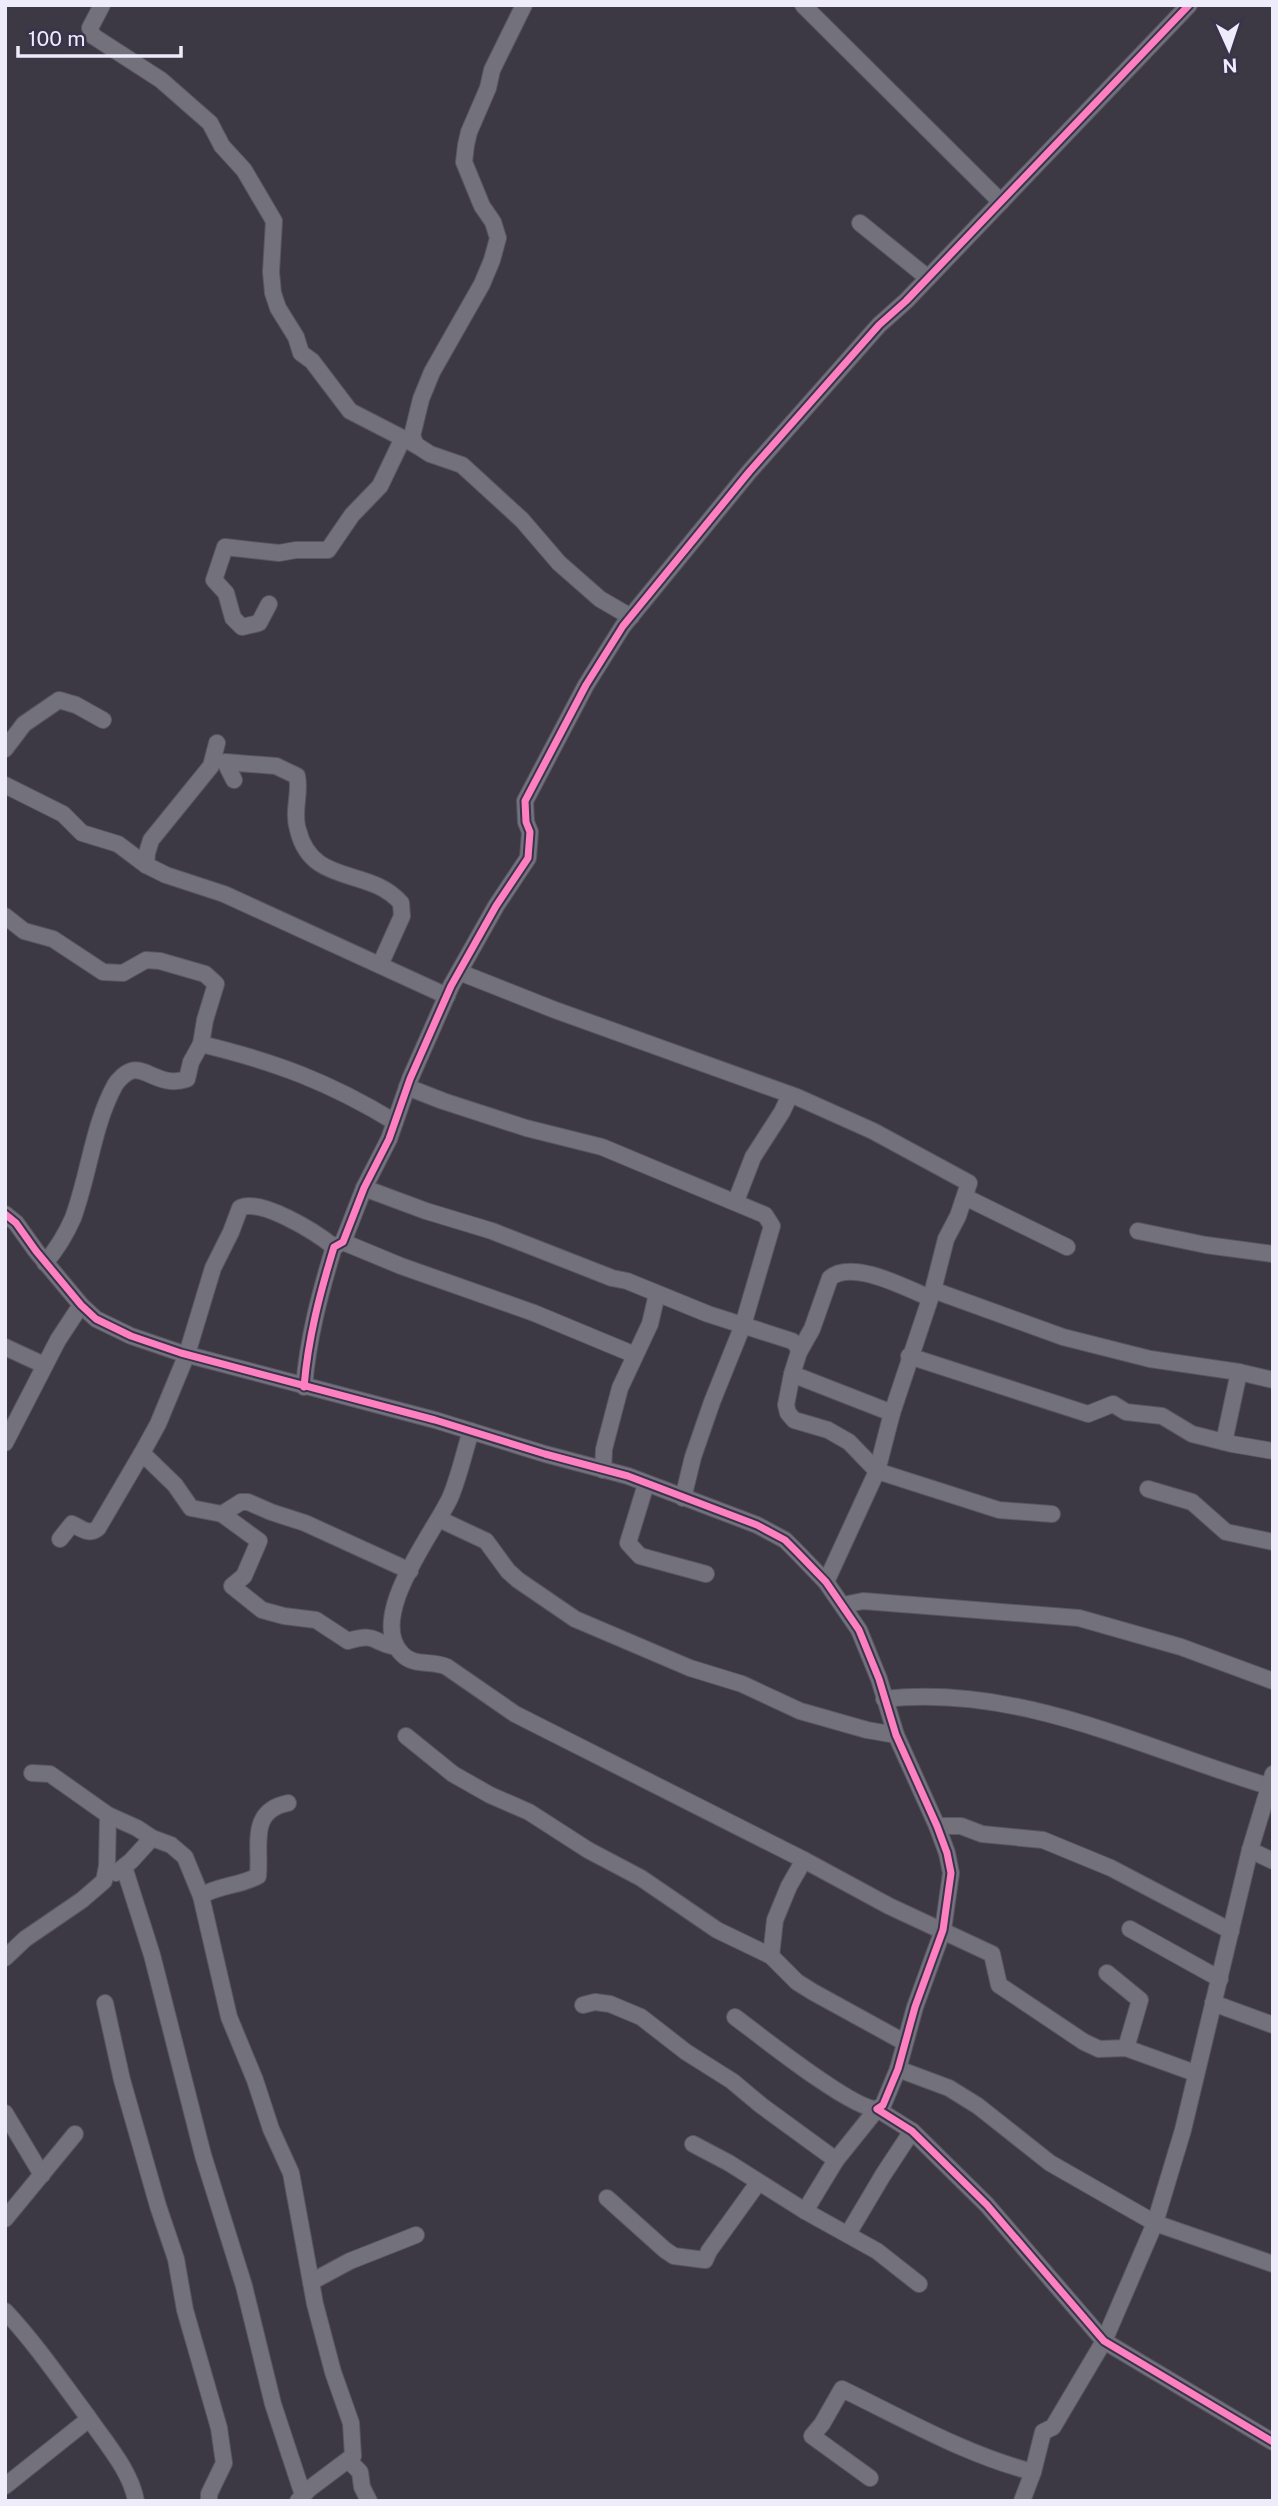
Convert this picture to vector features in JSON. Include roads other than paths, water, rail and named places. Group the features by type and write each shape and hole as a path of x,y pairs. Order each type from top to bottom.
{"street":[{"path":"102,5 90,28 93,36 162,80 210,123 222,146 244,170 274,221 271,272 273,293 278,307 296,337 301,353 312,361 350,411 430,454 462,465 522,520 559,563 600,599 631,617"},
{"path":"269,604 259,623 242,627 233,618 226,593 214,580 225,547 279,553 328,550 352,515 380,486 409,442 432,372 482,284 498,238 464,162 466,145 488,89 492,70 524,5"},
{"path":"803,5 1000,202"},
{"path":"304,1387 306,1352 312,1323 338,1245 364,1188 379,1163 407,1087 447,996 496,905 528,858 530,832 524,801 586,685 631,617 766,452 879,325 928,278 1189,5"},
{"path":"860,223 928,278"},
{"path":"5,749 24,724 60,700 76,705 103,720"},
{"path":"146,865 151,841 211,766 217,743"},
{"path":"234,780 225,762 276,766 297,776 299,785 295,816 298,832 309,854 324,868 360,878 391,894 401,903 402,916 380,965"},
{"path":"5,785 63,814 82,833 118,844 146,865 166,875 224,894 447,996"},
{"path":"5,916 24,932 53,939 103,972 123,973 146,960 160,961 205,974 216,984 201,1044 191,1062 187,1079 165,1082 141,1071 132,1071 116,1082 104,1112 72,1220 58,1248 45,1263"},
{"path":"459,972 555,1010 790,1095 873,1131 969,1183 946,1239 892,1413 877,1471 826,1582"},
{"path":"201,1044 285,1067 354,1098 395,1122"},
{"path":"407,1087 526,1128 602,1147 765,1215 772,1226 743,1325 693,1457 683,1498"},
{"path":"736,1201 753,1157 790,1095"},
{"path":"364,1188 492,1231 612,1278 792,1340 799,1352"},
{"path":"965,1197 1067,1247"},
{"path":"60,1539 72,1524 88,1532 94,1532 98,1528 142,1453 158,1423 187,1354 213,1268 240,1208 253,1205 295,1220 338,1245 534,1313 635,1355"},
{"path":"5,1214 16,1223 81,1306 96,1319 131,1336 304,1387 628,1476 757,1525 785,1540 826,1582 863,1639 879,1679 895,1735 937,1826 951,1873 943,1930 904,2042 898,2069 883,2105 836,2160 804,2211"},
{"path":"1138,1231 1206,1245 1273,1254"},
{"path":"1052,1514 999,1510 877,1471 849,1442 828,1430 794,1420 786,1405 792,1374 831,1278 837,1272 858,1272 1063,1337 1150,1359 1239,1372 1271,1380 1273,1362"},
{"path":"603,1470 604,1449 618,1399 650,1324 657,1294"},
{"path":"5,1443 44,1365 81,1306"},
{"path":"5,1347 44,1365"},
{"path":"909,1356 1088,1414 1113,1405 1126,1412 1162,1416 1192,1434 1224,1443 1273,1451"},
{"path":"1224,1443 1239,1372"},
{"path":"792,1374 892,1413"},
{"path":"471,1431 451,1496 395,1602 392,1632 396,1647 405,1657 414,1662 437,1662 447,1667 515,1714 804,1860 889,1906 992,1954 999,1985 1084,2042 1099,2049 1126,2048 1195,2073"},
{"path":"142,1453 175,1485 191,1508 222,1514 259,1541 244,1576 232,1586 262,1610 316,1620 348,1641 377,1637 385,1645 396,1647"},
{"path":"646,1484 628,1543 640,1556 706,1574"},
{"path":"1148,1489 1192,1502 1226,1532 1273,1542"},
{"path":"222,1514 241,1502 248,1502 305,1523 410,1571"},
{"path":"439,1519 486,1541 518,1580 575,1619 690,1668 743,1684 800,1711 895,1735"},
{"path":"843,1605 863,1601 1079,1618 1181,1647 1273,1681"},
{"path":"884,1699 957,1696 1051,1713 1121,1734 1219,1771 1270,1780 1250,1850 1183,2130 1155,2223 1104,2341 1053,2427 1043,2432 1034,2472 1022,2501"},
{"path":"406,1736 453,1774 489,1795 529,1812 588,1850 641,1878 718,1930 771,1956 797,1982 904,2042"},
{"path":"32,1773 50,1774 108,1815 171,1845 185,1857 201,1896 229,2017 290,2173 311,2282 334,2372 351,2423 353,2456 300,2498 244,2286 203,2155 152,1955 124,1867"},
{"path":"201,1896 211,1890 258,1875 257,1832 264,1816 277,1805 288,1802"},
{"path":"104,1881 108,1815"},
{"path":"937,1826 961,1826 982,1834 1043,1840 1111,1868 1231,1931"},
{"path":"5,1958 26,1939 124,1867 152,1838"},
{"path":"1250,1850 1273,1861"},
{"path":"771,1956 775,1920 789,1886 804,1860"},
{"path":"1130,1929 1220,1979"},
{"path":"1107,1973 1140,2000 1126,2048"},
{"path":"105,2003 122,2080 154,2194 176,2259 186,2310 219,2428 224,2463 209,2494 209,2501"},
{"path":"1213,2003 1273,2025"},
{"path":"583,2004 610,2004 640,2017 686,2052 732,2081 836,2160"},
{"path":"736,2017 805,2069 863,2107 877,2109 912,2131 987,2205 1104,2341 1273,2442"},
{"path":"898,2069 949,2088 978,2106 1050,2162 1155,2223 1273,2264"},
{"path":"5,2113 42,2175"},
{"path":"848,2234 912,2131"},
{"path":"6,2216 75,2134"},
{"path":"693,2144 804,2211 877,2251 919,2284"},
{"path":"607,2198 674,2256 705,2260 758,2183"},
{"path":"311,2282 350,2261 416,2235"},
{"path":"5,2311 29,2337 89,2419 122,2469 134,2490 136,2501"},
{"path":"870,2478 812,2436 842,2389 996,2461 1034,2472"},
{"path":"6,2484 89,2419"},
{"path":"348,2460 360,2472 362,2487 369,2501"}]}
